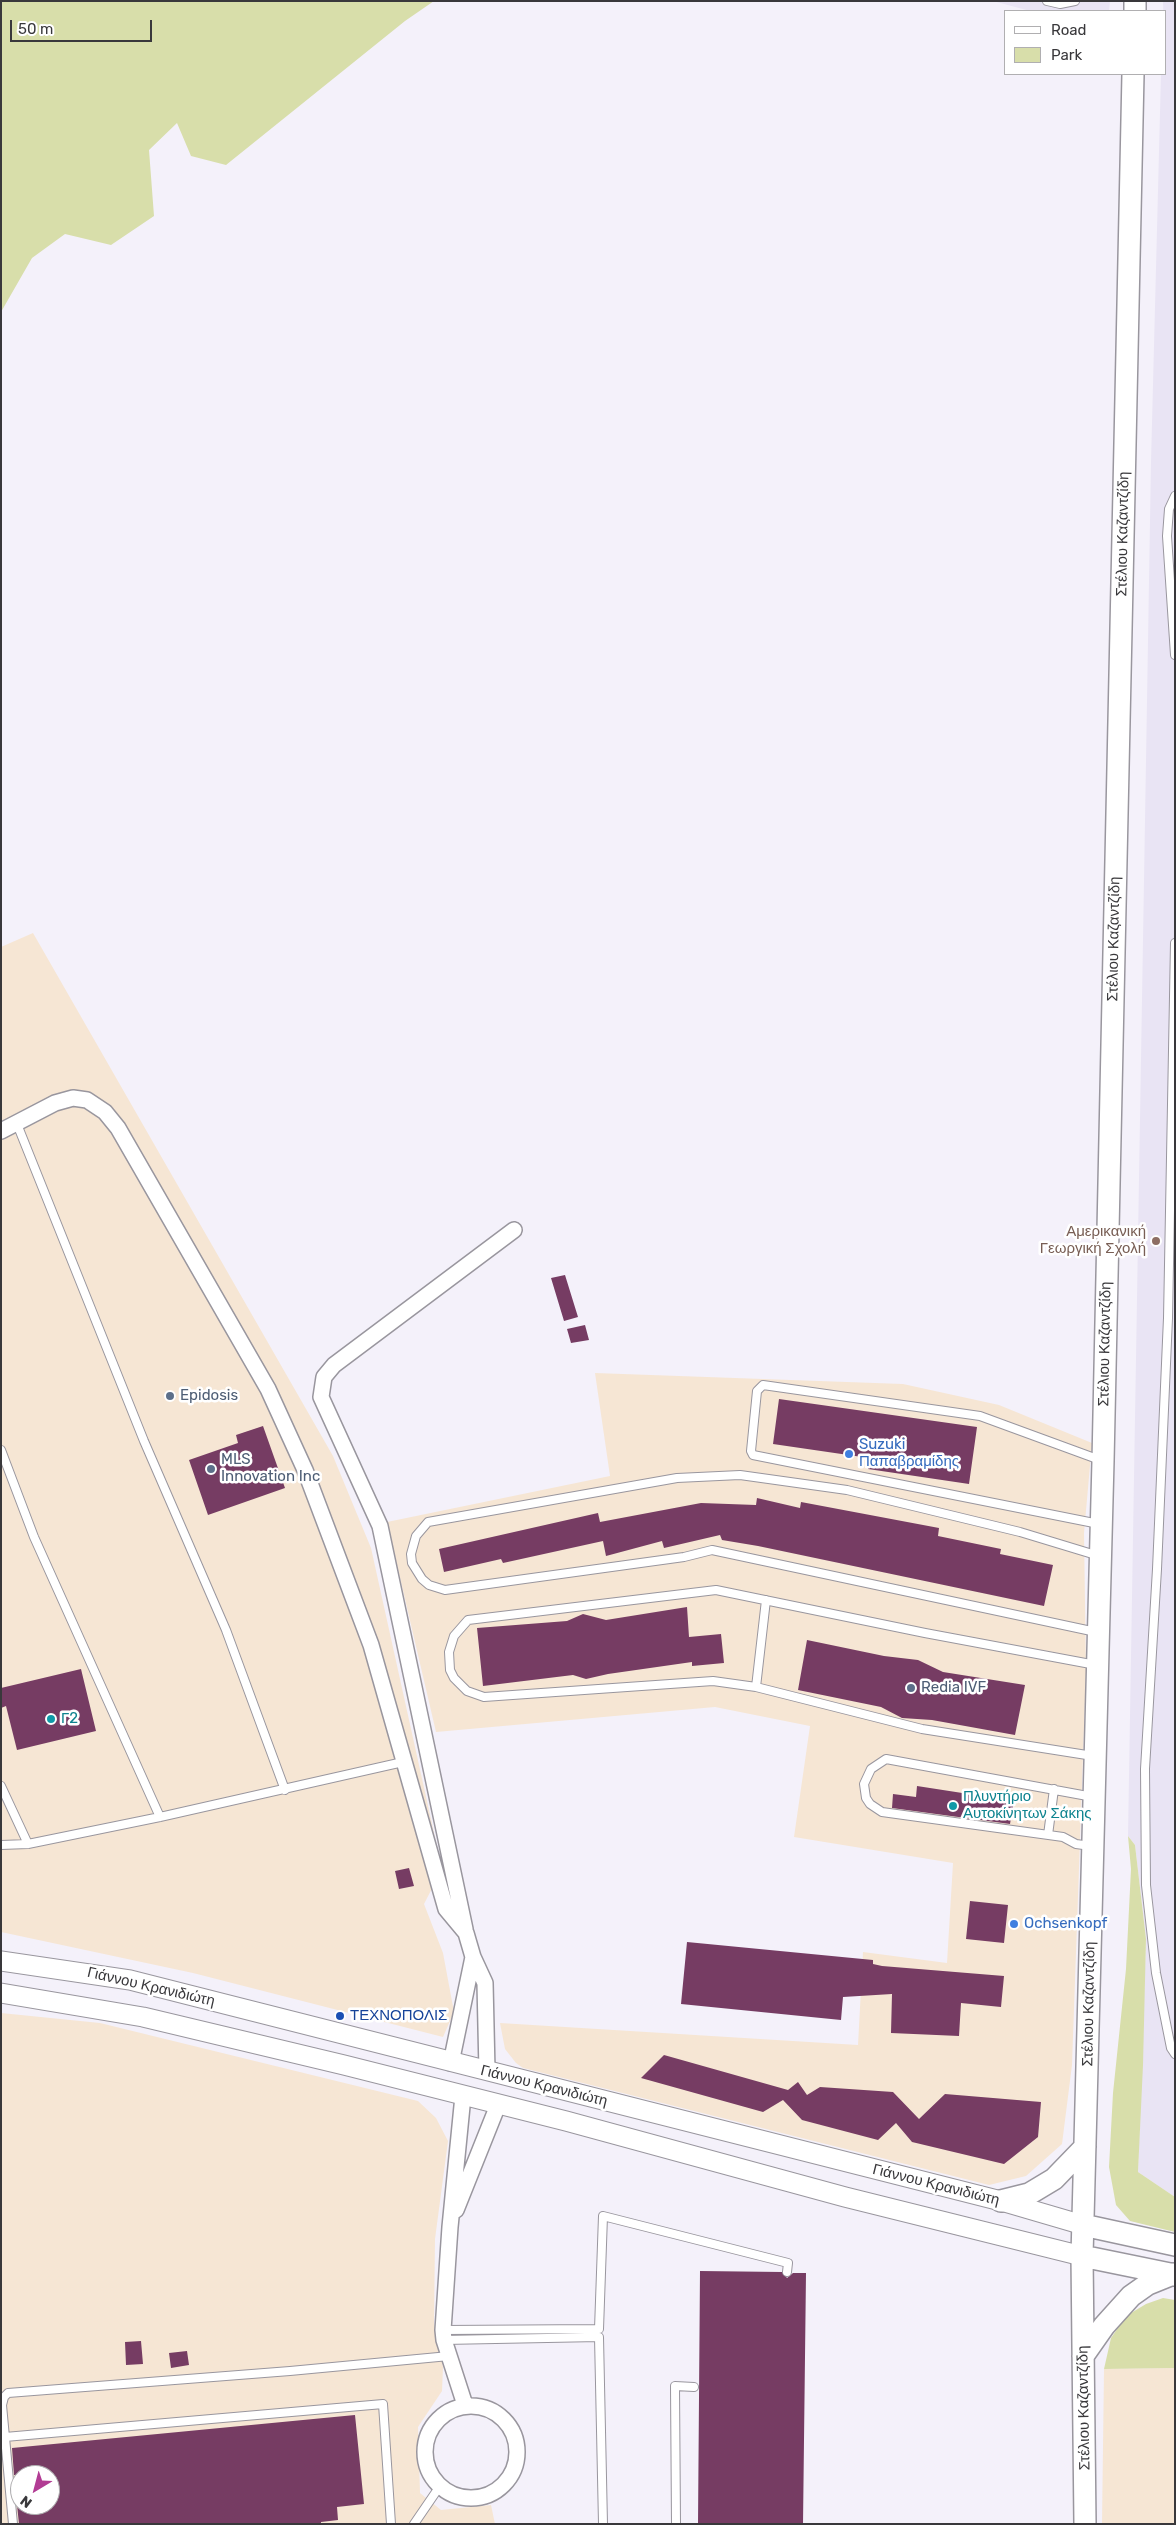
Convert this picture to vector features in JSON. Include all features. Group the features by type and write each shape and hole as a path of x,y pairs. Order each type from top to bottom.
{"main road":[{"name":"Στέλιου Καζαντζίδη","path":"1085,2524 1082,2256 1103,1461 1133,75"},
{"path":"1001,2201 1029,2194 1054,2179 1068,2167 1085,2147"},
{"path":"1083,2225 1175,2245"},
{"path":"1082,2256 1174,2274"},
{"path":"1083,2356 1117,2310 1131,2296 1148,2284 1174,2274"}],"street":[{"path":"1,1130 17,1124 55,1103 73,1098 87,1100 105,1112 118,1128 268,1389 305,1470 371,1645 446,1908 466,1933"},
{"path":"487,2071 485,1982 466,1933 380,1526 321,1397 324,1377 334,1365 514,1230"},
{"path":"451,2063 474,1957"},
{"name":"Γιάννου Κρανιδιώτη","path":"1,1961 130,1980 451,2063 1001,2201 1083,2225"},
{"name":"Γιάννου Κρανιδιώτη","path":"1,1993 144,2017 344,2065 498,2105 566,2120 855,2199 1082,2256"},
{"path":"463,2096 450,2228 443,2335 465,2406"},
{"path":"450,2228 498,2105"},
{"path":"465,2406 480,2406 495,2412 506,2422 516,2443 515,2466 508,2479 497,2490 483,2496 468,2498 453,2495 440,2486 430,2474 425,2460 427,2438 438,2419 450,2410 465,2406"}],"lane":[{"path":"1047,1 1060,4 1075,1"},
{"path":"1175,496 1169,509 1167,536 1175,655"},
{"path":"1175,944 1168,1318 1157,1569 1144,1769 1146,1885 1156,1973 1171,2048 1175,2054"},
{"path":"17,1124 144,1441 226,1630 285,1790"},
{"path":"1101,1524 753,1455 751,1451 757,1391 763,1385 980,1416 1103,1461"},
{"path":"1,1450 34,1537 160,1817"},
{"path":"1098,1632 712,1550 684,1557 445,1590 429,1585 422,1579 412,1563 411,1554 416,1536 428,1522 677,1478 740,1475 847,1490 1020,1532 1100,1556"},
{"path":"1095,1756 922,1729 756,1687 713,1681 484,1696 467,1691 454,1678 450,1670 449,1652 454,1636 468,1620 716,1590 925,1634 1098,1665"},
{"path":"756,1687 766,1600"},
{"path":"1093,1846 1076,1844 1063,1837 882,1812 876,1809 866,1798 864,1784 871,1769 886,1759 1094,1798"},
{"path":"1,1845 28,1844 160,1817 403,1762"},
{"path":"1,1786 28,1844"},
{"path":"1048,1835 1054,1789"},
{"path":"443,2335 599,2329 603,2216 788,2263 787,2272"},
{"path":"443,2335 599,2337 602,2524"},
{"path":"13,2524 2,2405 4,2397 8,2393 290,2371 449,2356"},
{"path":"676,2524 675,2386 694,2387"},
{"path":"5,2437 383,2404 391,2524"},
{"path":"414,2524 440,2486"}],"shaded area":[{"path":"993,1 1110,1 1109,10 1026,10"},
{"name":"Αμερικανική Γεωργική Σχολή","path":"1163,1 1175,1 1175,2197 1138,2172 1146,1939 1135,1845 1128,1836 1151,462 1161,75 1166,75 1166,10 1163,10"},
{"path":"33,933 333,1456 371,1548 442,1869 424,1904 443,1953 454,2012 443,2037 193,1973 1,1932 1,947"},
{"path":"595,1373 903,1384 999,1405 1092,1443 1084,1533 1086,1671 1072,2065 1062,2144 1026,2176 989,2185 523,2068 516,2063 505,2049 500,2023 858,2045 863,1952 947,1963 953,1863 794,1837 810,1726 715,1707 436,1732 387,1522 610,1476"},
{"path":"1,2013 100,2023 418,2101 436,2118 448,2141 435,2239 434,2323 443,2367 442,2391 418,2427 420,2493 441,2510 491,2505 495,2524 1,2524"},
{"path":"1175,2368 1175,2524 1102,2524 1104,2369"}],"green space":[{"path":"1,1 434,1 405,21 226,165 191,156 177,123 149,150 154,216 111,245 65,234 32,258 1,312"},
{"path":"1128,1836 1135,1845 1146,1939 1138,2172 1175,2197 1175,2232 1130,2221 1116,2205 1109,2167 1113,2093 1126,1969 1131,1869"},
{"path":"1163,2298 1175,2300 1175,2368 1104,2369 1111,2338 1126,2316 1146,2304"}],"building":[{"path":"565,1275 578,1317 564,1321 551,1278"},
{"path":"585,1325 589,1340 571,1343 567,1329"},
{"path":"779,1399 977,1427 969,1484 868,1469 869,1458 773,1444"},
{"name":"MLS Innovation Inc","path":"263,1426 285,1488 208,1515 189,1460 238,1443 236,1435"},
{"path":"757,1498 800,1508 801,1502 939,1528 938,1536 1001,1549 1000,1554 1053,1565 1044,1606 722,1540 720,1535 664,1548 662,1541 606,1556 603,1541 503,1563 501,1559 444,1572 439,1549 598,1513 600,1522 701,1503 756,1505"},
{"path":"687,1607 689,1637 721,1634 724,1663 692,1666 692,1662 586,1679 573,1675 483,1686 477,1628 567,1621 583,1614 606,1620"},
{"name":"Redia IVF","path":"807,1640 884,1656 918,1660 943,1672 1025,1685 1015,1735 932,1720 902,1718 881,1707 798,1690"},
{"name":"Γ2","path":"81,1669 96,1731 17,1750 6,1706 1,1708 1,1688"},
{"name":"Πλυντήριο Αυτοκίνητων Σάκης","path":"917,1786 1014,1801 1010,1824 892,1808 893,1794 916,1797"},
{"path":"409,1868 414,1886 399,1889 395,1871"},
{"path":"970,1901 1008,1905 1004,1943 966,1939"},
{"path":"687,1942 873,1960 873,1964 882,1966 1004,1976 1001,2007 961,2003 959,2036 891,2033 892,1994 843,1997 841,2020 681,2004"},
{"path":"664,2055 788,2090 798,2082 807,2095 820,2087 893,2092 919,2119 945,2094 1041,2102 1038,2137 1004,2164 912,2142 896,2123 878,2140 802,2120 783,2100 763,2112 641,2078"},
{"path":"700,2271 782,2272 787,2278 793,2273 806,2273 803,2524 698,2524"},
{"path":"141,2341 143,2364 126,2365 125,2342"},
{"path":"187,2351 189,2365 171,2368 169,2353"},
{"path":"355,2415 364,2504 337,2507 338,2520 321,2522 321,2524 19,2524 18,2515 60,2515 60,2465 13,2465 12,2448"}],"place":[{"name":"Αμερικανική Γεωργική Σχολή","path":"1156,1241"},
{"name":"Epidosis","path":"170,1396"},
{"name":"Suzuki Παπαβραμίδης","path":"849,1454"},
{"name":"MLS Innovation Inc","path":"211,1469"},
{"name":"Redia IVF","path":"911,1688"},
{"name":"Γ2","path":"51,1719"},
{"name":"Πλυντήριο Αυτοκίνητων Σάκης","path":"953,1806"},
{"name":"Ochsenkopf","path":"1014,1924"},
{"name":"ΤΕΧΝΟΠΟΛΙΣ","path":"340,2016"}]}
